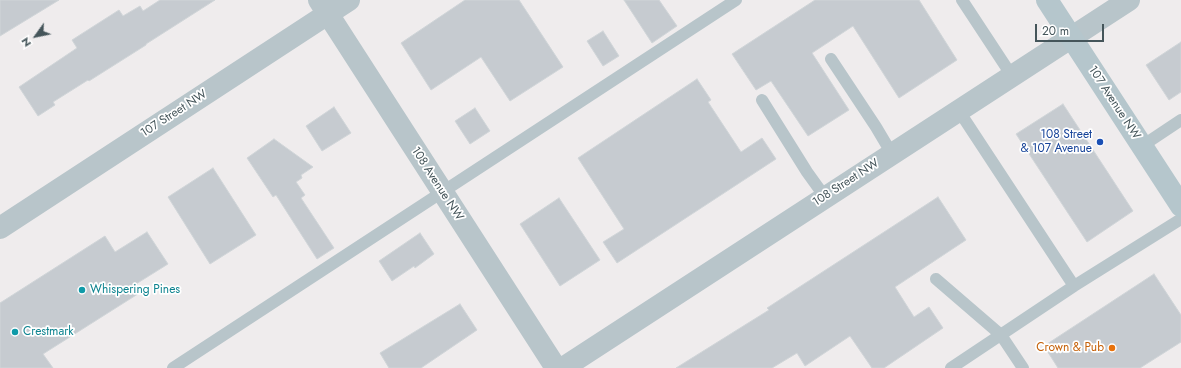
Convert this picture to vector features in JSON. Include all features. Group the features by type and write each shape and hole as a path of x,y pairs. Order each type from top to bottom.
{"main road":[{"name":"107 Avenue NW","path":"1047,0 1181,206"}],"street":[{"name":"107 Street NW","path":"0,228 323,7 349,0"},
{"name":"108 Street NW","path":"563,368 1129,0"},
{"name":"108 Avenue NW","path":"323,7 556,368"}],"lane":[{"path":"173,368 736,0"},
{"path":"962,0 1012,76"},
{"path":"832,59 892,154"},
{"path":"762,100 807,172 825,197"},
{"path":"959,111 1074,286"},
{"path":"1142,146 1181,120"},
{"path":"951,368 1074,286 1181,219"},
{"path":"936,279 1002,335 1023,368"}],"building":[{"path":"0,0 59,0 0,36"},
{"path":"160,0 215,0 89,81 88,80 53,102 55,105 38,116 19,87 77,48 72,40 119,10 123,16 140,6 143,11"},
{"path":"465,0 519,0 563,67 510,101 481,57 431,90 401,43"},
{"path":"624,0 659,0 677,26 652,43"},
{"path":"815,0 919,0 957,60 899,98 853,26 812,53 849,110 808,136 771,81 756,90 732,54"},
{"path":"603,31 619,56 603,66 587,41"},
{"path":"1181,42 1181,92 1169,100 1146,65"},
{"path":"697,79 711,100 708,102 741,152 762,138 776,159 617,263 603,242 624,229 578,158"},
{"path":"1063,104 1133,211 1087,242 1016,134"},
{"path":"334,107 351,133 322,151 306,126"},
{"path":"475,108 490,131 470,144 455,121"},
{"path":"274,139 313,167 301,175 302,178 296,182 305,195 301,198 334,248 317,259 276,195 273,197 247,158"},
{"path":"213,168 256,235 210,264 168,197"},
{"path":"938,197 966,240 895,287 914,317 929,307 943,328 884,368 872,368 850,336 805,366 797,353 772,368 676,368 769,310 767,308"},
{"path":"559,198 600,260 560,286 520,224"},
{"path":"147,232 168,264 136,284 141,292 43,354 53,368 0,368 0,303 105,236 115,252"},
{"path":"420,233 434,254 415,268 414,266 392,281 379,261"},
{"path":"1154,274 1181,315 1181,342 1140,368 1058,368 1044,346"},
{"path":"460,304 477,330 421,368 389,368 380,353"}],"place":[{"name":"108 Street & 107 Avenue","path":"1100,142"},
{"name":"Whispering Pines","path":"82,290"},
{"name":"Crestmark","path":"15,332"},
{"name":"Crown & Pub","path":"1112,348"}]}
